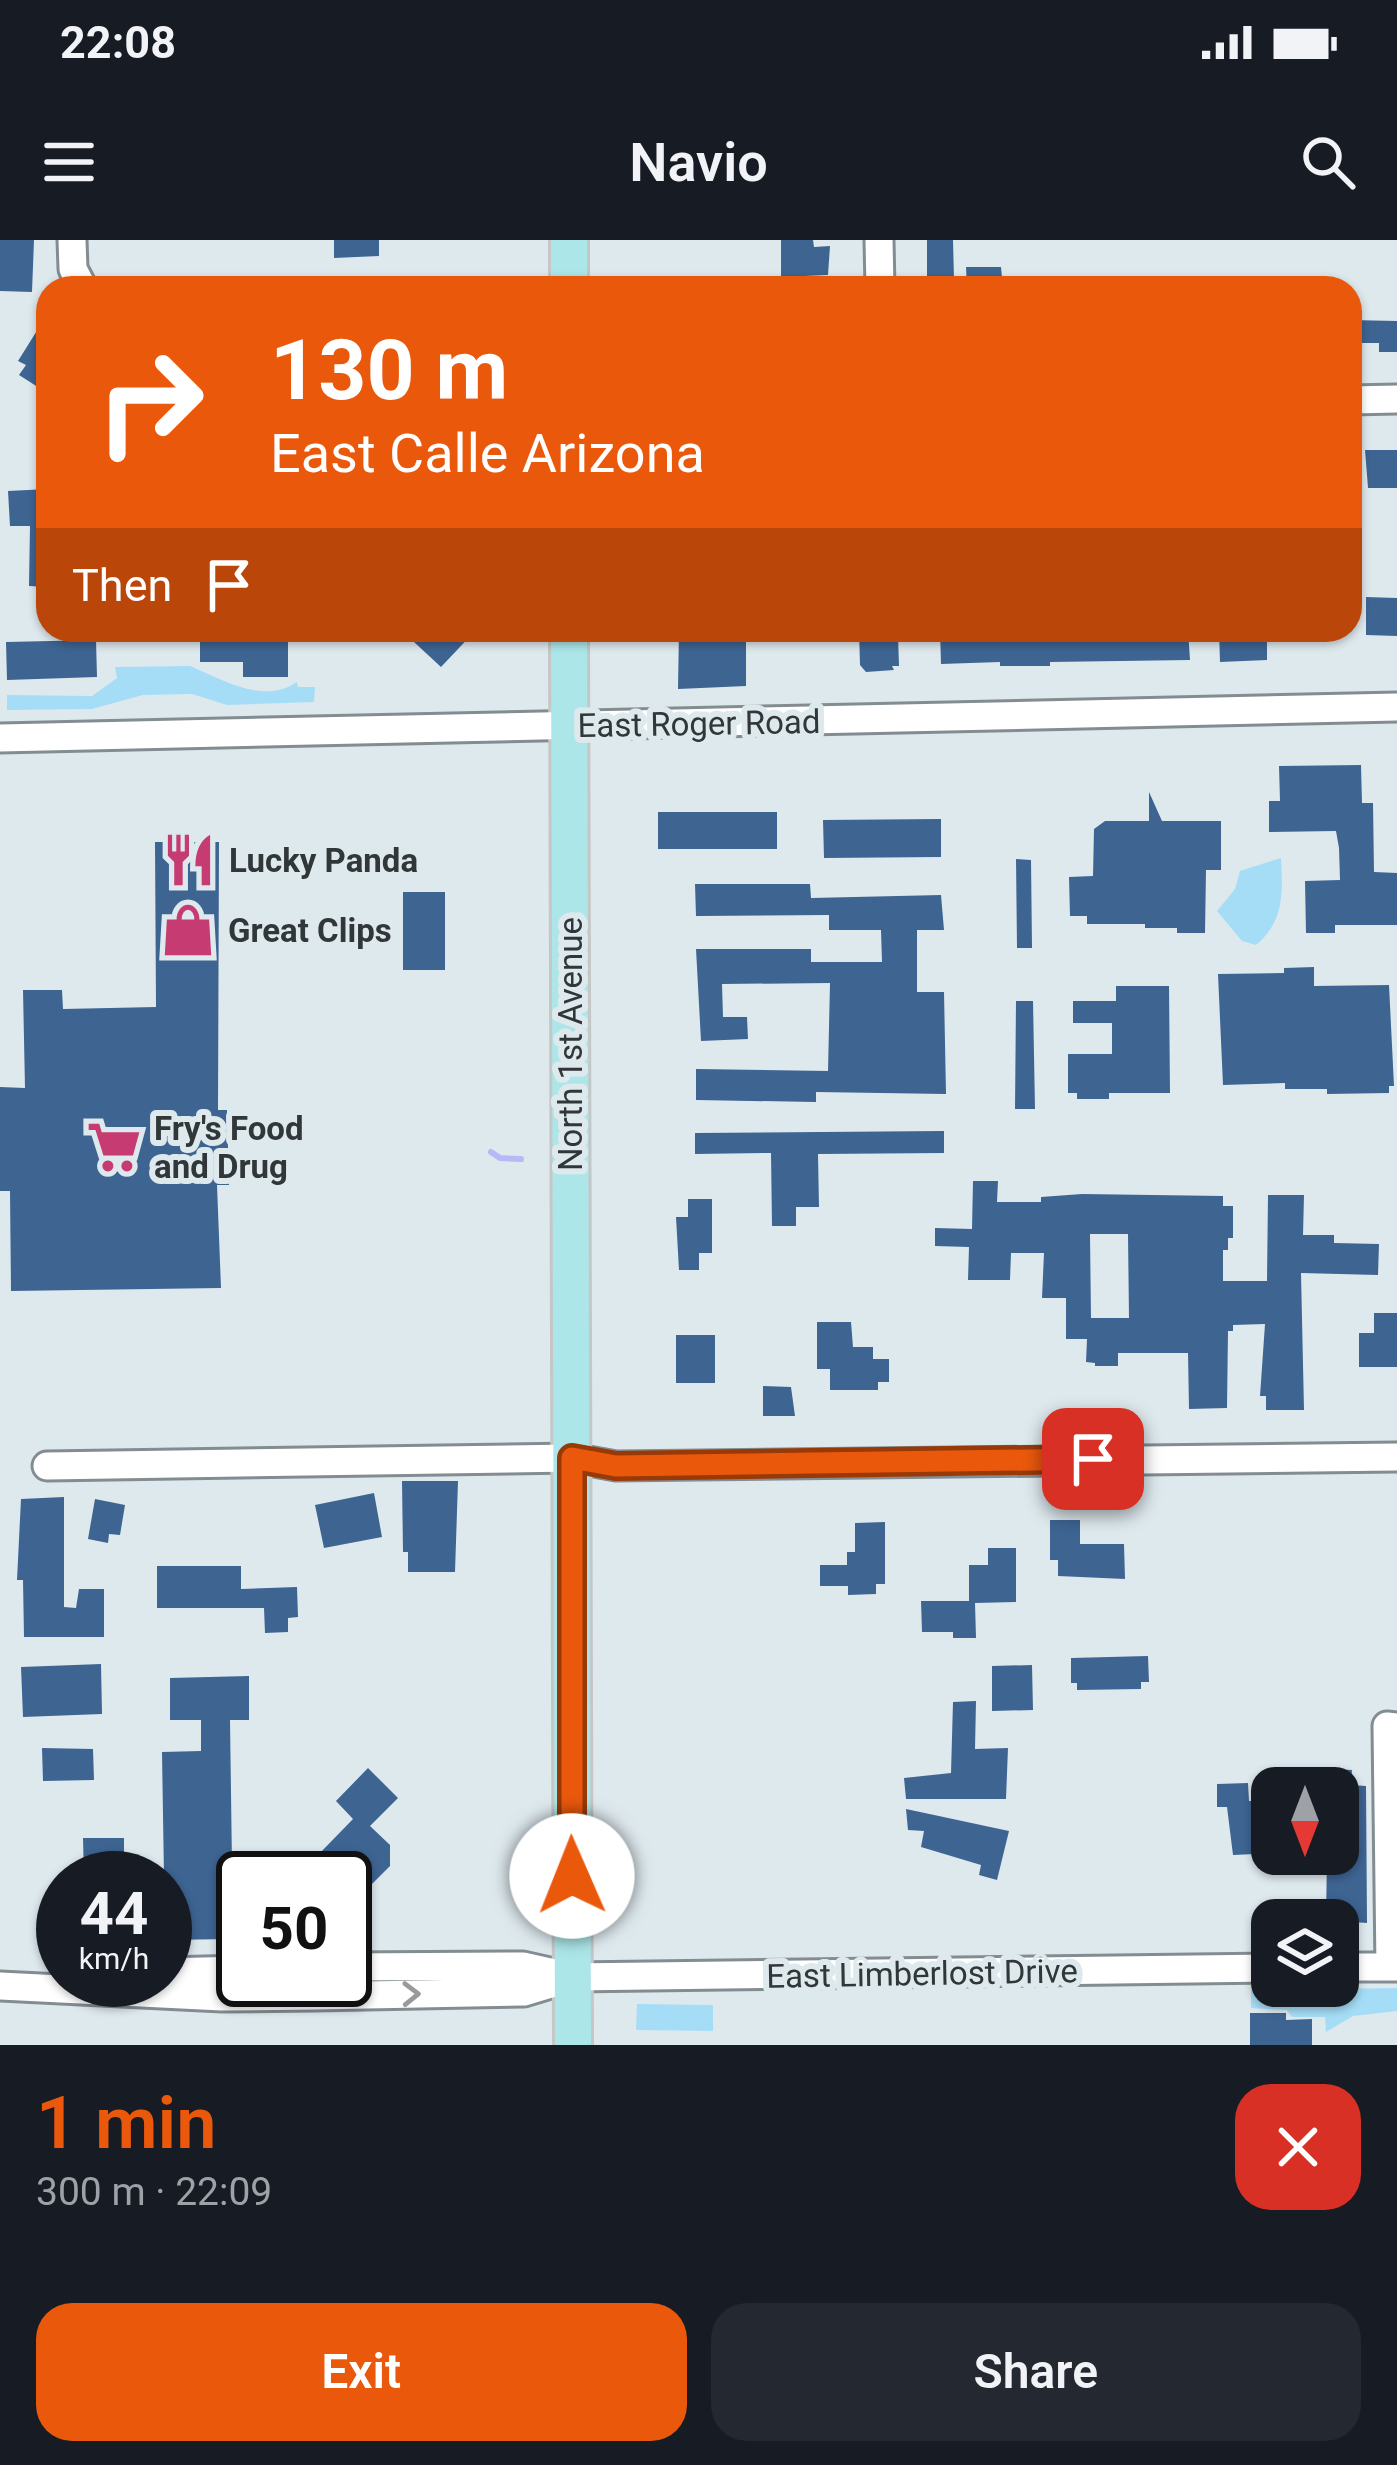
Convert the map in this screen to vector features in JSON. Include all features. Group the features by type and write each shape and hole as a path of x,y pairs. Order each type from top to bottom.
{"main road":[{"path":"569,240 569,276"},
{"name":"North 1st Avenue","path":"569,642 573,2045"}],"street":[{"path":"72,240 76,276"},
{"path":"879,240 880,276"},
{"path":"1362,400 1397,399"},
{"name":"East Roger Road","path":"0,738 1397,707"},
{"path":"47,1466 572,1458 616,1466 1397,1457"},
{"path":"1359,1967 1393,1967 1388,1726 1397,1726"},
{"name":"East Limberlost Drive","path":"372,1967 523,1966 572,1977 1251,1968"},
{"name":"East Limberlost Drive","path":"0,1984 315,1996 524,1992 572,1977"},
{"name":"East Limberlost Drive","path":"0,1984 36,1980"}],"shaded area":[{"path":"190,666 257,691 297,682 298,687 315,687 314,702 227,705 192,694 143,695 92,709 7,710 7,695 92,696 117,678 115,667"},
{"path":"1281,858 1277,917 1256,945 1242,941 1217,911 1235,889 1240,871"},
{"path":"1397,1988 1397,2011 1353,2016 1326,2032 1325,2017 1292,2017 1287,2010 1251,2008 1359,2007 1359,1989"},
{"path":"637,2004 713,2005 713,2031 636,2030"}],"building":[{"path":"0,240 34,240 32,292 0,291"},
{"path":"334,240 379,240 379,256 334,258"},
{"path":"781,240 813,240 814,247 830,246 828,275 781,276"},
{"path":"927,240 953,240 954,276 927,276"},
{"path":"966,267 1001,267 1002,276 966,276"},
{"path":"1362,320 1397,321 1397,352 1379,352 1379,343 1362,343"},
{"path":"36,332 36,386 19,375 26,365 18,361"},
{"path":"1365,450 1397,450 1397,488 1368,488"},
{"path":"36,490 36,586 29,586 30,526 10,526 8,491"},
{"path":"1366,597 1397,598 1397,636 1366,635"},
{"path":"6,642 96,642 97,677 7,680"},
{"path":"200,642 288,642 288,677 243,677 243,662 200,662"},
{"path":"414,642 465,642 441,667"},
{"path":"679,642 746,642 746,686 678,689"},
{"path":"859,642 898,642 899,666 892,666 894,670 866,672 860,665"},
{"path":"940,642 1189,642 1190,660 1050,662 1050,666 941,664"},
{"path":"1219,642 1267,642 1267,660 1220,662"},
{"path":"1361,765 1362,803 1373,803 1374,872 1397,873 1397,925 1335,925 1335,933 1306,933 1305,881 1340,880 1339,848 1336,831 1269,832 1269,801 1280,801 1279,766"},
{"path":"1149,792 1162,821 1221,821 1221,870 1206,870 1205,933 1177,933 1177,928 1145,928 1145,924 1087,924 1087,916 1070,916 1069,877 1093,876 1094,829 1105,821 1149,821"},
{"path":"658,812 777,812 777,849 658,849"},
{"path":"941,819 941,857 824,858 823,820"},
{"name":"Fry's Food and Drug","path":"155,842 219,842 218,1110 227,1110 229,1185 217,1185 221,1288 11,1291 10,1191 0,1191 0,1087 25,1088 23,990 62,990 63,1009 156,1007"},
{"path":"1016,859 1031,860 1032,948 1017,948"},
{"path":"695,884 810,884 811,898 941,895 944,930 917,930 917,992 944,992 946,1094 816,1092 816,1102 696,1100 696,1069 828,1071 830,983 722,984 723,1017 747,1017 748,1039 701,1041 696,949 811,949 811,962 882,962 881,930 829,930 829,915 696,916"},
{"path":"403,892 445,892 445,970 403,970"},
{"path":"1314,967 1314,986 1389,985 1394,1086 1389,1086 1389,1093 1327,1094 1327,1089 1285,1089 1285,1083 1223,1085 1218,974 1284,973 1284,968"},
{"path":"1116,986 1169,986 1170,1093 1109,1093 1109,1099 1077,1099 1077,1093 1068,1093 1068,1054 1112,1054 1112,1023 1073,1023 1073,1001 1116,1001"},
{"path":"1016,1001 1033,1001 1035,1109 1015,1109"},
{"path":"944,1131 944,1153 818,1154 819,1207 796,1207 796,1226 772,1226 771,1153 695,1154 695,1133"},
{"path":"973,1181 998,1181 997,1202 1041,1202 1041,1197 1082,1194 1223,1196 1223,1206 1233,1206 1233,1238 1228,1238 1228,1250 1223,1250 1223,1281 1267,1281 1268,1195 1304,1195 1303,1235 1334,1235 1334,1243 1379,1244 1378,1275 1301,1273 1304,1410 1266,1410 1266,1396 1260,1396 1265,1324 1233,1325 1233,1331 1228,1331 1227,1408 1189,1409 1188,1353 1118,1353 1118,1366 1086,1362 1087,1339 1066,1339 1066,1298 1042,1298 1044,1253 1011,1253 1010,1280 968,1280 969,1247 935,1246 935,1228 972,1229","holes":["1090,1234 1128,1234 1129,1318 1091,1318"]},
{"path":"688,1199 712,1199 712,1253 699,1253 699,1270 679,1270 676,1217 688,1217"},
{"path":"1374,1313 1397,1313 1397,1367 1359,1367 1359,1333 1374,1333"},
{"path":"817,1322 851,1322 853,1347 873,1347 873,1359 889,1359 889,1382 878,1382 878,1390 830,1390 830,1369 817,1369"},
{"path":"676,1335 715,1335 715,1383 676,1383"},
{"path":"763,1386 791,1387 795,1416 763,1416"},
{"path":"402,1481 458,1481 455,1572 408,1572 408,1552 403,1552"},
{"path":"374,1493 382,1537 324,1548 315,1505"},
{"path":"64,1497 64,1607 76,1608 79,1589 104,1589 104,1637 24,1637 23,1580 17,1580 21,1499"},
{"path":"95,1499 125,1505 120,1535 109,1534 108,1543 88,1539"},
{"path":"1050,1520 1080,1520 1080,1544 1124,1544 1125,1579 1058,1576 1058,1560 1050,1560"},
{"path":"885,1522 885,1584 876,1584 876,1594 848,1595 848,1586 820,1586 820,1565 847,1565 847,1552 855,1552 855,1523"},
{"path":"988,1548 1016,1548 1016,1602 975,1603 976,1638 922,1632 921,1601 969,1601 969,1565 988,1565"},
{"path":"157,1566 241,1566 241,1589 297,1587 298,1617 288,1618 288,1632 265,1633 264,1608 157,1608"},
{"path":"1148,1656 1149,1682 1141,1682 1141,1689 1077,1690 1077,1683 1071,1683 1071,1658"},
{"path":"101,1664 102,1714 23,1717 21,1667"},
{"path":"1032,1665 1033,1710 992,1711 992,1666"},
{"path":"249,1676 249,1720 230,1720 232,1851 216,1851 216,1939 192,1940 192,1851 164,1851 162,1752 201,1751 201,1720 170,1720 170,1678"},
{"path":"976,1701 975,1749 1008,1748 1006,1799 906,1799 904,1778 951,1773 953,1702"},
{"path":"42,1748 93,1749 94,1780 43,1781"},
{"path":"368,1768 398,1798 370,1826 390,1845 390,1866 372,1884 372,1851 322,1851 353,1819 336,1801"},
{"path":"1248,1783 1251,1854 1233,1855 1227,1807 1217,1807 1217,1784"},
{"path":"1359,1786 1366,1786 1367,1923 1359,1922 1359,1899 1326,1899 1327,1875 1359,1875"},
{"path":"906,1809 1009,1831 997,1880 979,1875 981,1865 921,1847 924,1831 908,1830"},
{"path":"83,1838 124,1838 124,1851 83,1851"},
{"path":"1250,2013 1312,2019 1312,2045 1250,2045"}],"waterway":[{"path":"491,1152 500,1158 521,1159"}],"place":[{"name":"Lucky Panda","path":"189,860"},
{"name":"Great Clips","path":"188,930"},
{"name":"Fry's Food and Drug","path":"114,1147"}],"route":[{"path":"572,1876 572,1458 616,1466 1093,1459"}]}
